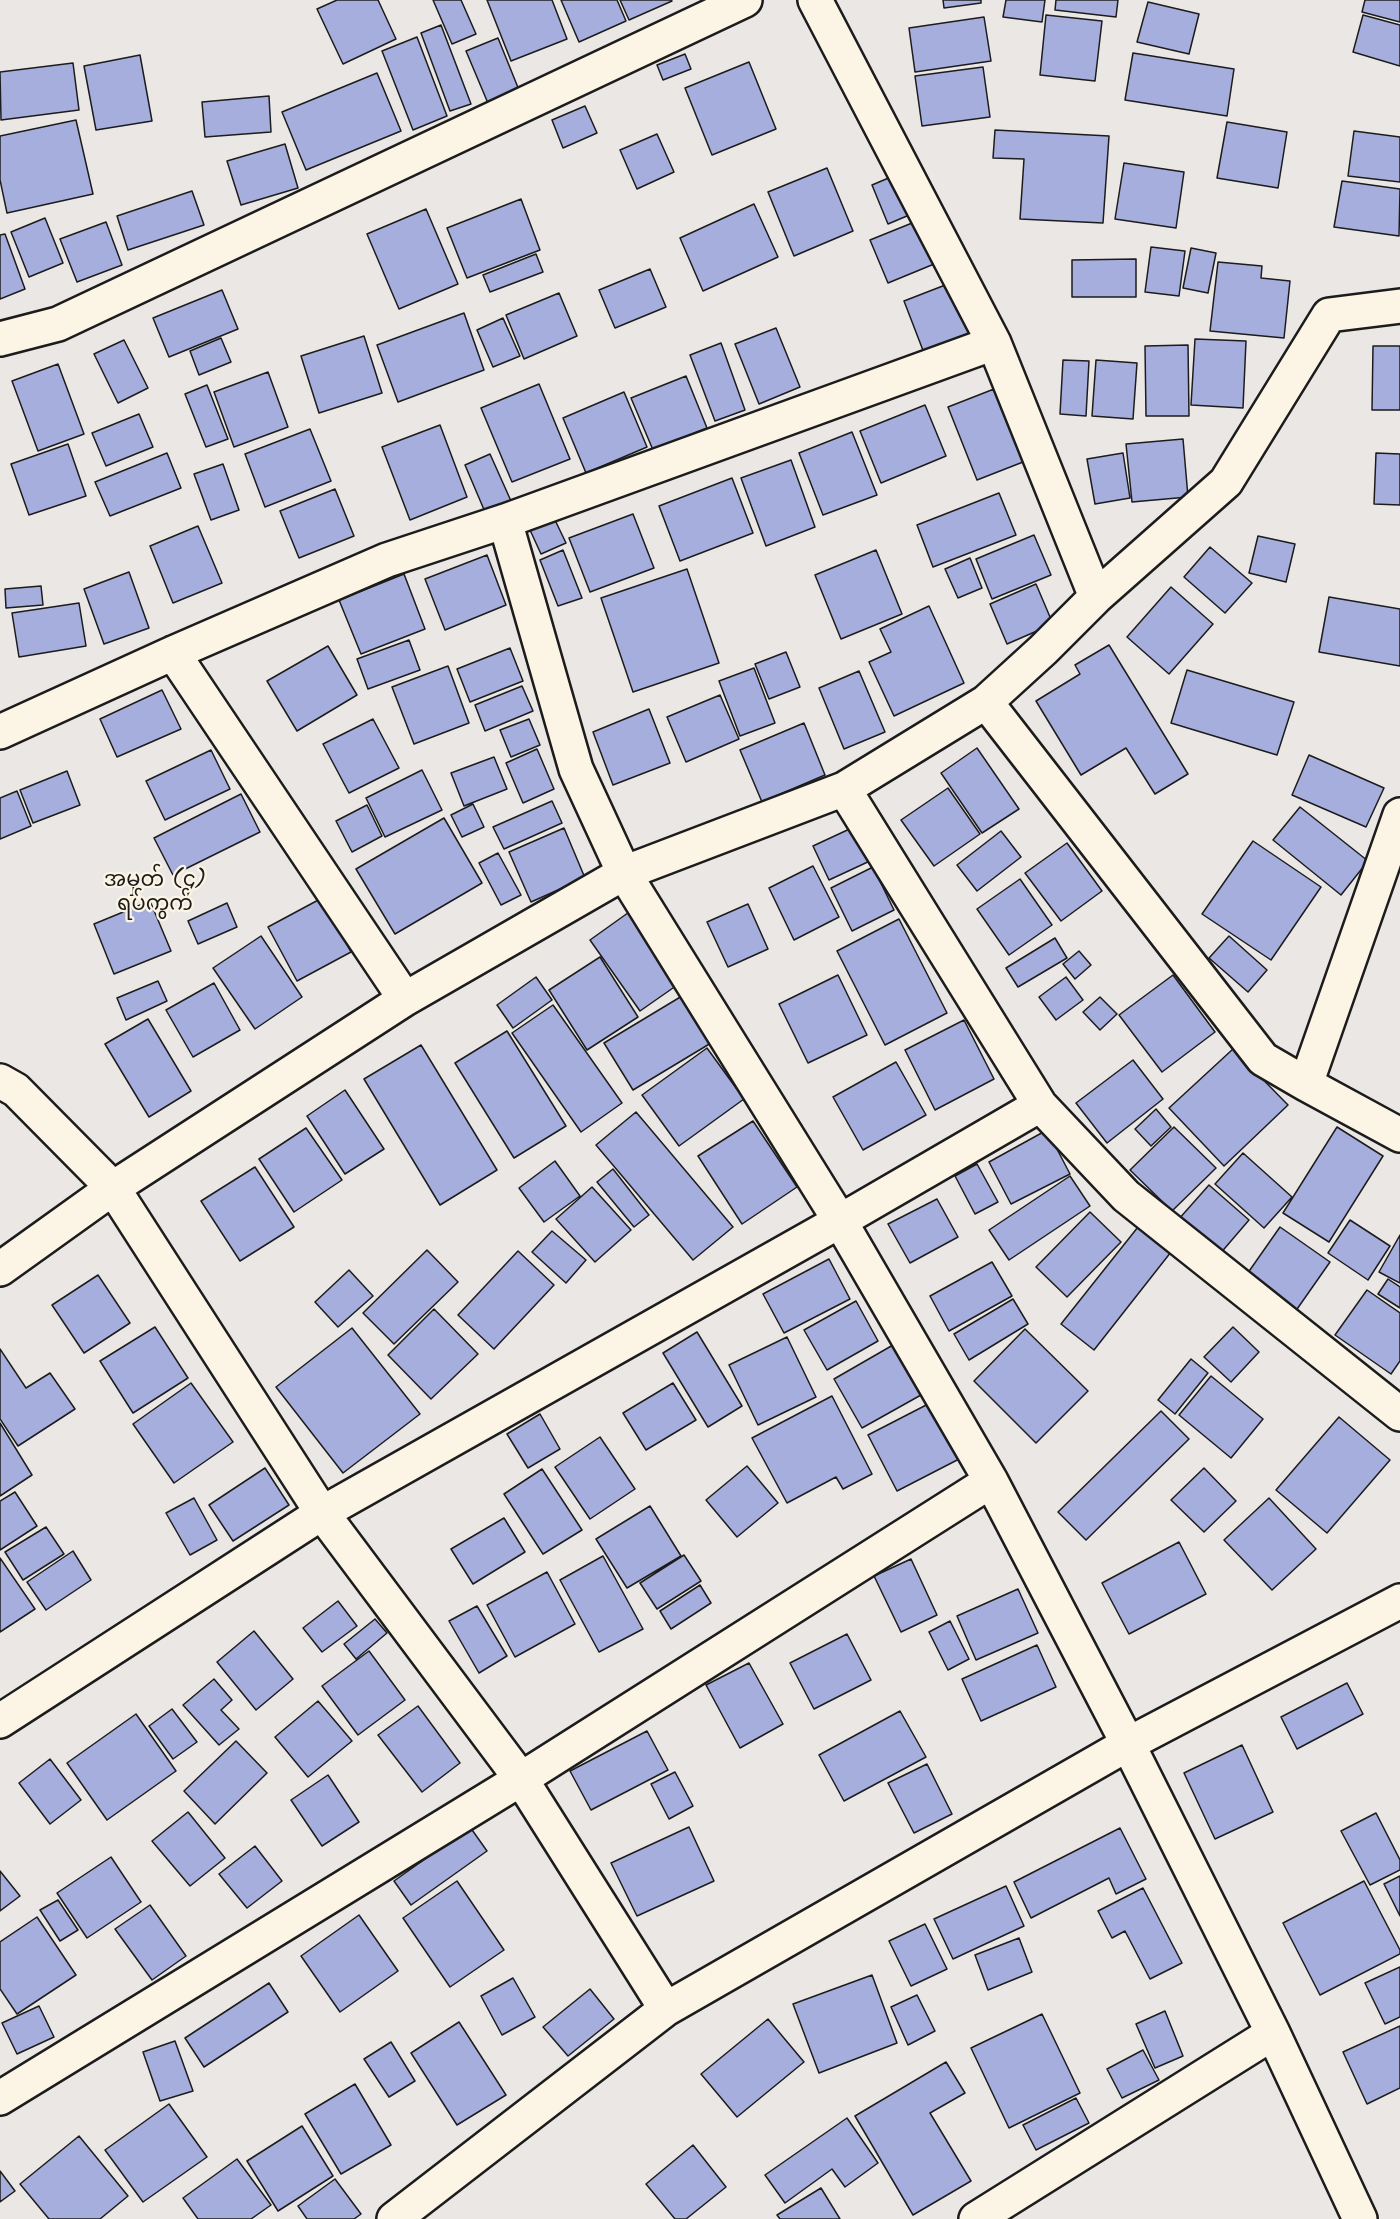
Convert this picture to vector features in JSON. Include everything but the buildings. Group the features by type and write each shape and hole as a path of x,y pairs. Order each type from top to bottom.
{"street":[{"path":"0,339 58,324 745,0"},
{"path":"815,0 994,343 1096,597"},
{"path":"0,1269 112,1188 405,999 624,873 844,789 986,702 1096,597 1226,482 1329,315 1400,306"},
{"path":"0,732 172,653 387,560 505,521 994,343"},
{"path":"505,521 576,770 624,873 840,1221 991,1481 1128,1744 1273,2033 1360,2219"},
{"path":"172,653 405,999"},
{"path":"986,702 1263,1059 1400,1135"},
{"path":"844,789 1040,1105 1126,1196 1400,1414"},
{"path":"1306,1084 1400,815"},
{"path":"0,1081 16,1090 112,1188 322,1514 521,1779 666,2009"},
{"path":"0,1721 322,1514 840,1221 1040,1105"},
{"path":"0,2098 521,1779 991,1481"},
{"path":"394,2219 666,2009 1128,1744 1400,1601"},
{"path":"976,2219 1273,2033"}],"district":[{"name":"အမှတ် (၄) ရပ်ကွက်","path":"155,894"}]}
